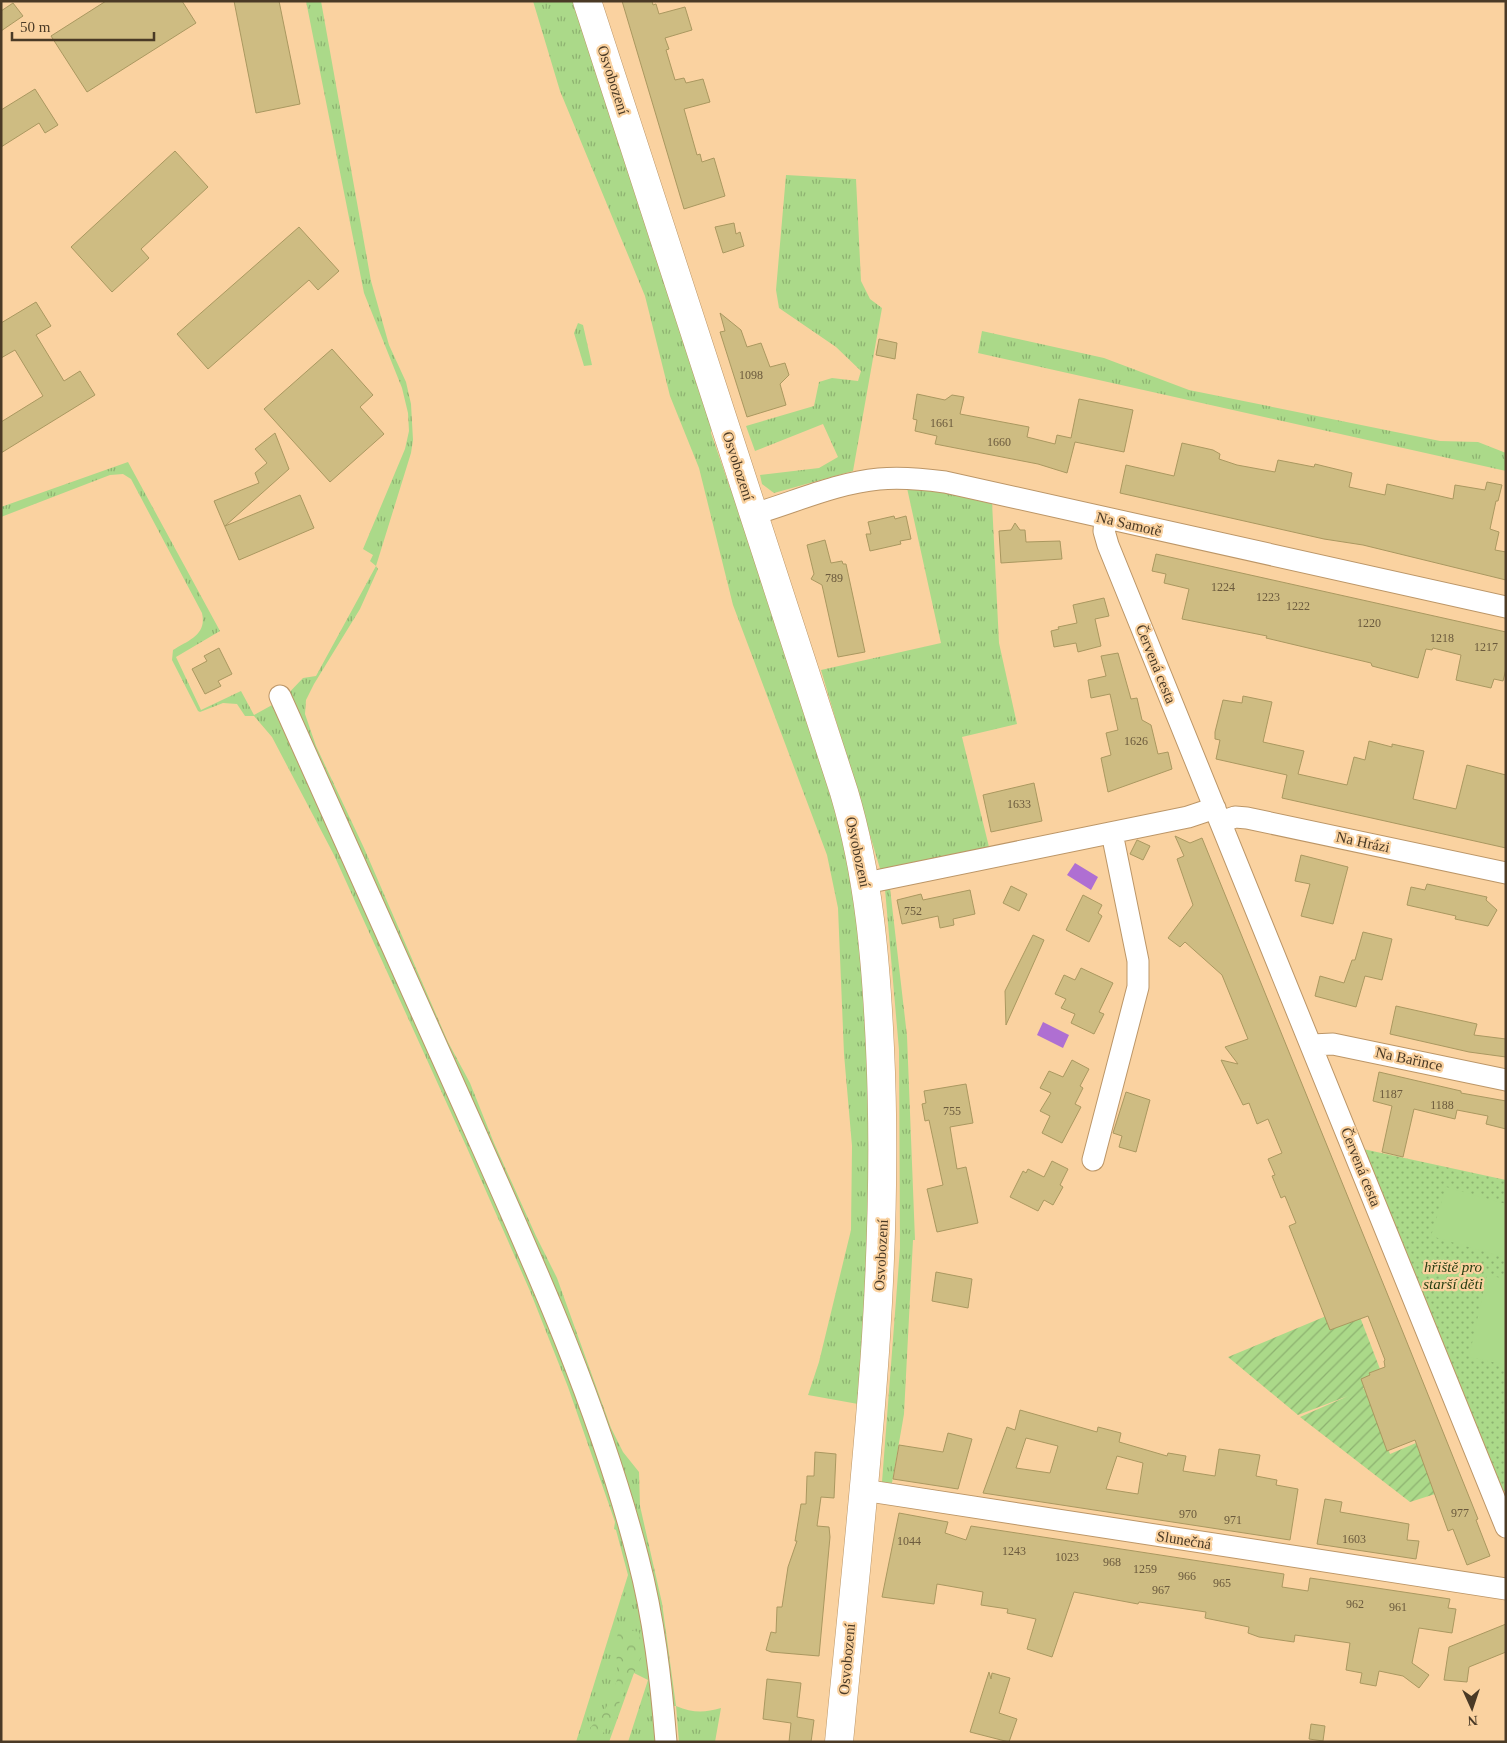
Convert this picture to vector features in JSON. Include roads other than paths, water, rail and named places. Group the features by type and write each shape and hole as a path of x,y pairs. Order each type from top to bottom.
{"main road":[{"name":"Osvobození","path":"587,1 844,792 866,883 875,963 884,1160 879,1296 839,1742"}],"street":[{"name":"Na Samotě","path":"754,514 843,485 888,478 945,482 1506,607"},
{"name":"Červená cesta","path":"1105,518 1104,530 1108,545 1504,1515"},
{"path":"280,696 535,1266 601,1435 640,1568 660,1670 666,1742"},
{"path":"866,883 1188,817 1218,815"},
{"name":"Na Hrázi","path":"1218,815 1247,818 1506,873"},
{"path":"1093,1160 1137,996 1139,977 1112,833"},
{"name":"Na Bařince","path":"1312,1045 1333,1044 1506,1080"},
{"name":"Slunečná","path":"863,1490 1506,1589"}],"park label":[{"name":"hřiště pro starší děti","path":"1453,1276"}]}
